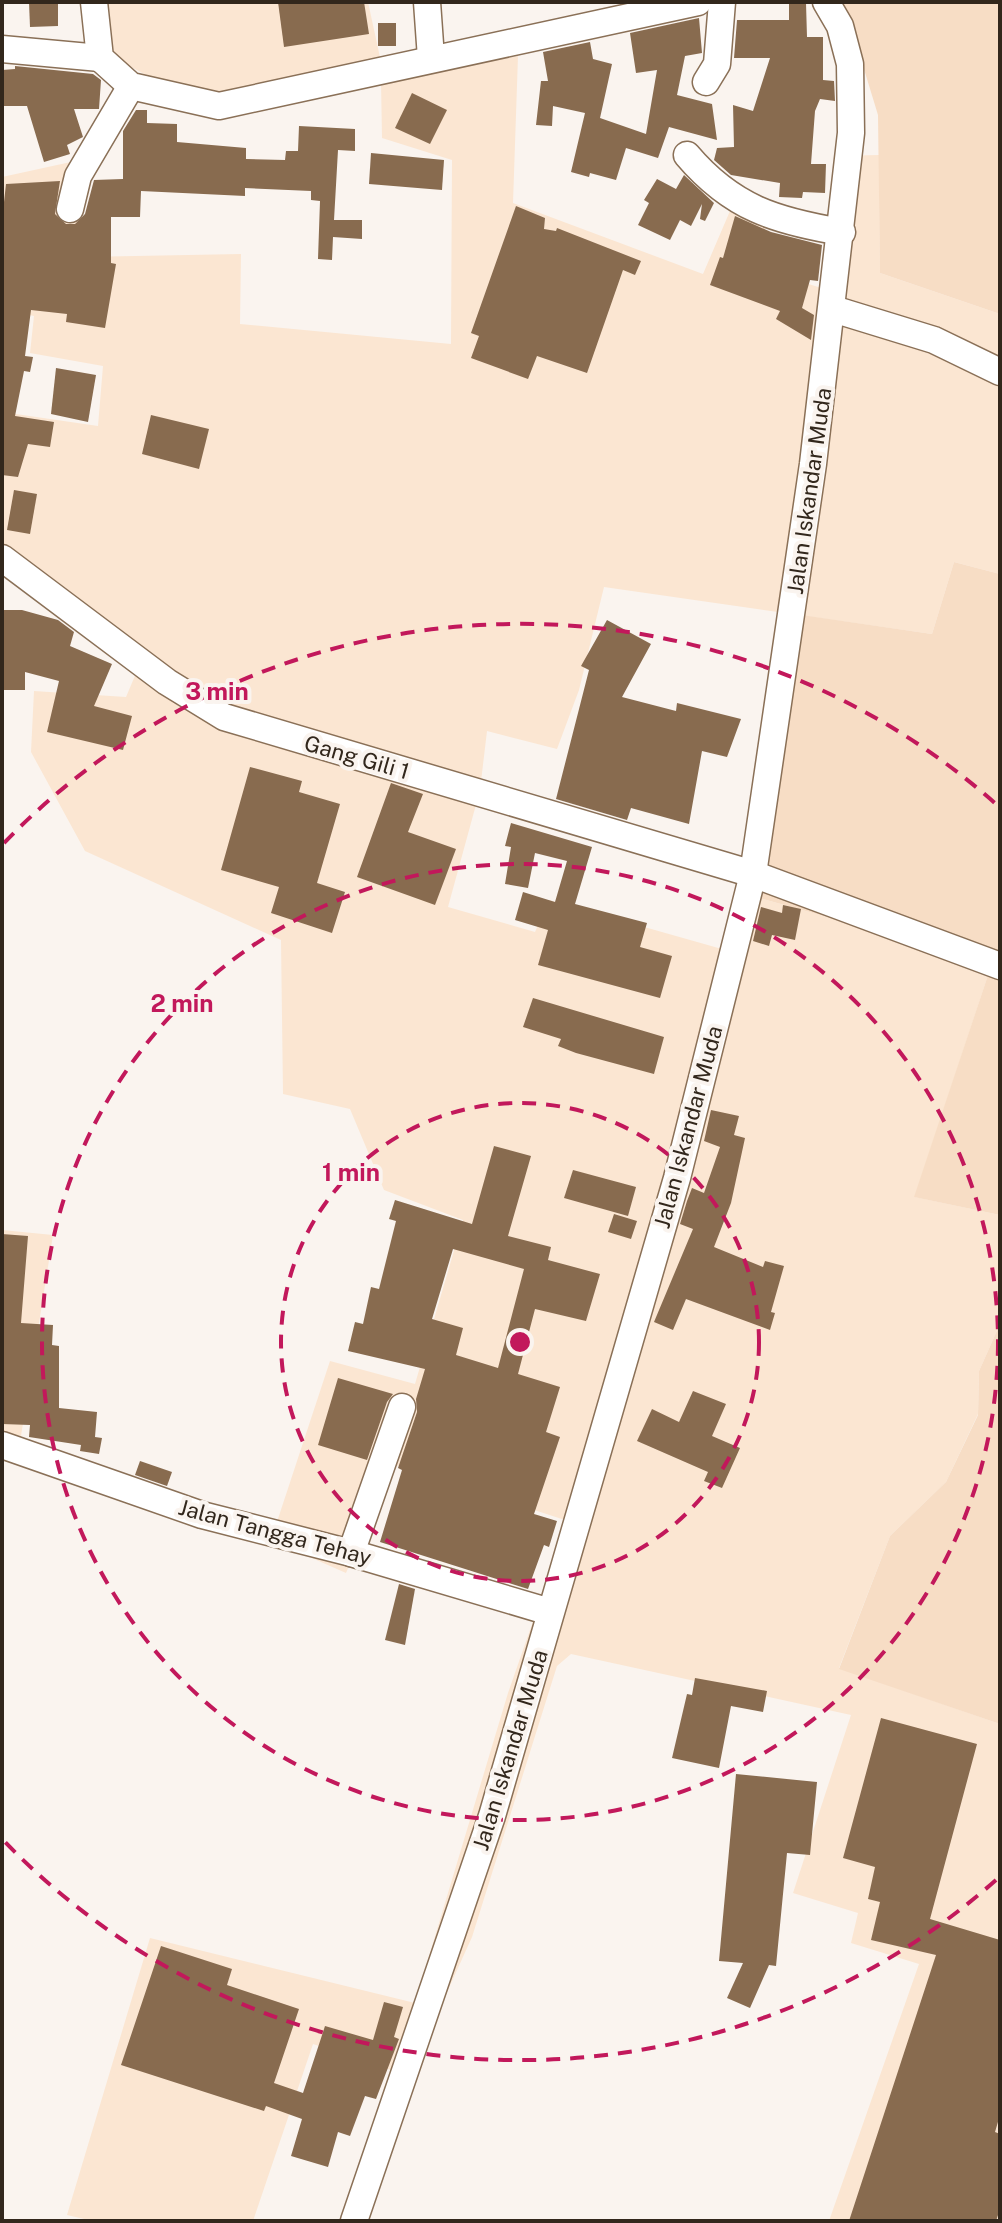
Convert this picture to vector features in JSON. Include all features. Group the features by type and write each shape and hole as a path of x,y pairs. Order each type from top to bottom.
{"street":[{"path":"94,2 100,58"},
{"path":"427,2 431,58"},
{"path":"2,49 100,58 131,86 219,106 698,2"},
{"path":"706,82 717,64 722,2"},
{"name":"Jalan Iskandar Muda","path":"354,2221 492,1816 677,1178 753,874 833,309 851,133 850,64 840,26 826,2"},
{"path":"70,209 78,176 131,86"},
{"path":"687,155 706,178 751,210 795,224 842,232"},
{"path":"833,309 934,340 1000,372"},
{"name":"Gang Gili 1","path":"2,558 167,682 224,717 753,874 1000,966"},
{"path":"351,1553 402,1407"},
{"name":"Jalan Tangga Tehay","path":"2,1445 202,1515 351,1553 550,1612"}],"shaded area":[{"path":"101,2 368,2 381,62 195,101 103,52"},
{"path":"816,2 1000,2 1000,314 880,273 878,115 860,56"},
{"path":"518,56 513,203 703,274 733,204 769,211 756,268 828,290 834,156 879,155 880,273 1000,314 1000,574 954,562 932,634 604,587 579,690 557,749 487,731 480,790 448,907 535,932 549,900 743,955 759,898 992,963 915,1197 1000,1215 1000,1324 979,1371 978,1414 946,1482 890,1536 839,1668 1000,1724 1000,2221 829,2221 919,1964 851,1943 858,1913 793,1893 851,1715 571,1654 557,1666 472,1937 409,2076 313,2044 253,2221 93,2221 67,2215 150,1938 415,2003 508,1693 568,1521 392,1464 346,1573 271,1540 330,1361 415,1384 463,1220 384,1190 350,1109 283,1094 281,940 85,851 31,752 34,691 126,697 137,671 2,570 2,412 98,426 103,366 30,353 34,316 2,310 2,177 80,160 82,257 241,254 240,324 451,344 452,160 382,138 381,81"},
{"path":"954,562 1000,574 1000,1215 914,1197 992,963 759,898 788,613 932,634"},
{"path":"2,1230 53,1235 21,1436 2,1433"},
{"path":"1000,1324 1000,1724 839,1669 890,1536 946,1482 978,1415 979,1371"}],"building":[{"path":"29,2 58,2 58,26 30,27"},
{"path":"278,2 364,2 369,34 284,47"},
{"path":"789,3 806,3 807,37 823,37 823,80 834,81 835,101 820,99 815,111 811,164 826,164 825,193 803,192 802,198 779,197 780,183 731,175 714,160 717,148 734,147 733,105 753,111 770,58 734,58 737,20 789,20"},
{"path":"699,18 702,53 685,56 677,95 712,104 717,140 669,127 658,158 626,148 616,180 571,172 585,113 553,106 552,126 536,125 541,81 548,81 543,52 590,42 593,59 612,64 600,118 646,134 657,70 636,73 630,33"},
{"path":"378,23 396,23 396,46 378,46"},
{"path":"15,66 93,74 101,80 99,109 74,109 83,137 67,145 70,154 44,162 27,106 2,106 2,70 15,69"},
{"path":"412,93 447,110 430,144 395,128"},
{"path":"136,110 147,110 147,123 177,124 177,142 246,148 246,159 285,160 286,151 298,151 299,126 355,129 355,151 338,150 334,220 362,220 362,239 333,237 332,260 318,259 320,201 311,200 311,191 245,188 245,196 141,191 140,217 111,217 111,263 116,264 105,328 66,322 67,314 31,310 25,356 33,357 30,372 24,371 15,416 54,422 50,447 28,444 18,477 2,475 2,220 6,184 60,181 55,214 66,224 75,224 85,214 94,180 123,179 123,131"},
{"path":"371,153 444,160 442,190 369,184"},
{"path":"684,175 714,203 705,221 700,219 702,204 691,226 680,220 670,240 638,225 649,203 644,200 657,179 676,189"},
{"path":"516,206 545,218 544,229 556,231 557,228 641,261 635,275 623,270 587,373 537,356 528,379 471,358 479,336 471,333"},
{"path":"735,216 771,232 822,245 818,281 810,280 802,308 814,315 811,340 776,319 780,311 710,285 720,257 723,258"},
{"path":"56,368 96,375 88,422 51,414"},
{"path":"151,415 209,429 199,469 142,454"},
{"path":"14,490 37,494 30,534 7,530"},
{"path":"2,610 22,610 58,620 74,632 70,646 112,664 94,706 132,716 123,750 47,732 59,681 25,672 25,690 2,690"},
{"path":"607,620 651,644 622,697 676,711 677,703 741,719 727,757 702,751 689,824 631,808 627,820 556,799 589,670 581,666"},
{"path":"250,767 302,781 299,792 340,804 317,883 345,892 332,933 271,913 279,887 221,870"},
{"path":"391,783 423,794 408,832 456,849 435,905 357,877"},
{"path":"511,823 592,847 575,904 647,923 640,947 672,956 660,998 538,965 548,930 515,920 523,892 555,902 567,861 535,853 528,888 505,884 511,847 505,846"},
{"path":"783,905 801,909 795,940 772,935 769,946 753,941 761,907 782,913"},
{"path":"533,998 664,1037 654,1074 576,1053 558,1046 561,1039 523,1027"},
{"path":"711,1110 739,1116 734,1135 745,1138 731,1203 714,1247 763,1267 765,1261 784,1266 771,1312 775,1313 770,1330 686,1299 673,1330 654,1322 693,1229 680,1224 687,1201 692,1188 704,1193 720,1147 704,1141"},
{"path":"494,1146 531,1156 508,1236 551,1247 548,1260 600,1274 586,1321 535,1309 518,1374 560,1387 546,1432 560,1437 534,1514 557,1521 549,1547 544,1545 528,1589 380,1542 402,1470 398,1468 417,1412 416,1399 425,1369 348,1351 355,1322 363,1324 371,1287 379,1289 396,1221 389,1219 395,1200 472,1224","holes":["453,1249 524,1269 498,1368 456,1355 463,1328 432,1319"]},
{"path":"573,1170 636,1187 628,1216 564,1198"},
{"path":"614,1214 637,1221 631,1239 608,1232"},
{"path":"2,1234 28,1236 21,1323 53,1325 52,1345 59,1346 59,1408 97,1412 95,1437 102,1438 99,1454 80,1451 81,1445 29,1437 30,1425 2,1424"},
{"path":"338,1378 393,1394 387,1402 367,1460 318,1445"},
{"path":"693,1391 726,1404 712,1436 740,1448 722,1488 704,1481 708,1472 637,1441 652,1409 679,1422"},
{"path":"140,1461 172,1472 167,1486 135,1475"},
{"path":"399,1584 415,1589 405,1645 385,1640"},
{"path":"695,1678 767,1691 763,1712 731,1706 719,1768 672,1758 687,1694 692,1695"},
{"path":"881,1718 977,1744 930,1919 1000,1940 1000,2115 995,2132 1000,2134 1000,2209 996,2221 849,2221 936,1955 871,1940 880,1902 868,1899 875,1867 843,1858"},
{"path":"736,1774 817,1782 810,1855 787,1853 776,1966 769,1965 750,2008 727,1998 743,1963 719,1961"},
{"path":"161,1946 232,1969 227,1985 299,2009 274,2083 303,2093 325,2026 373,2040 384,2002 403,2007 394,2037 399,2039 376,2099 365,2096 350,2136 338,2132 328,2167 291,2156 302,2119 266,2106 264,2111 121,2065"}]}
